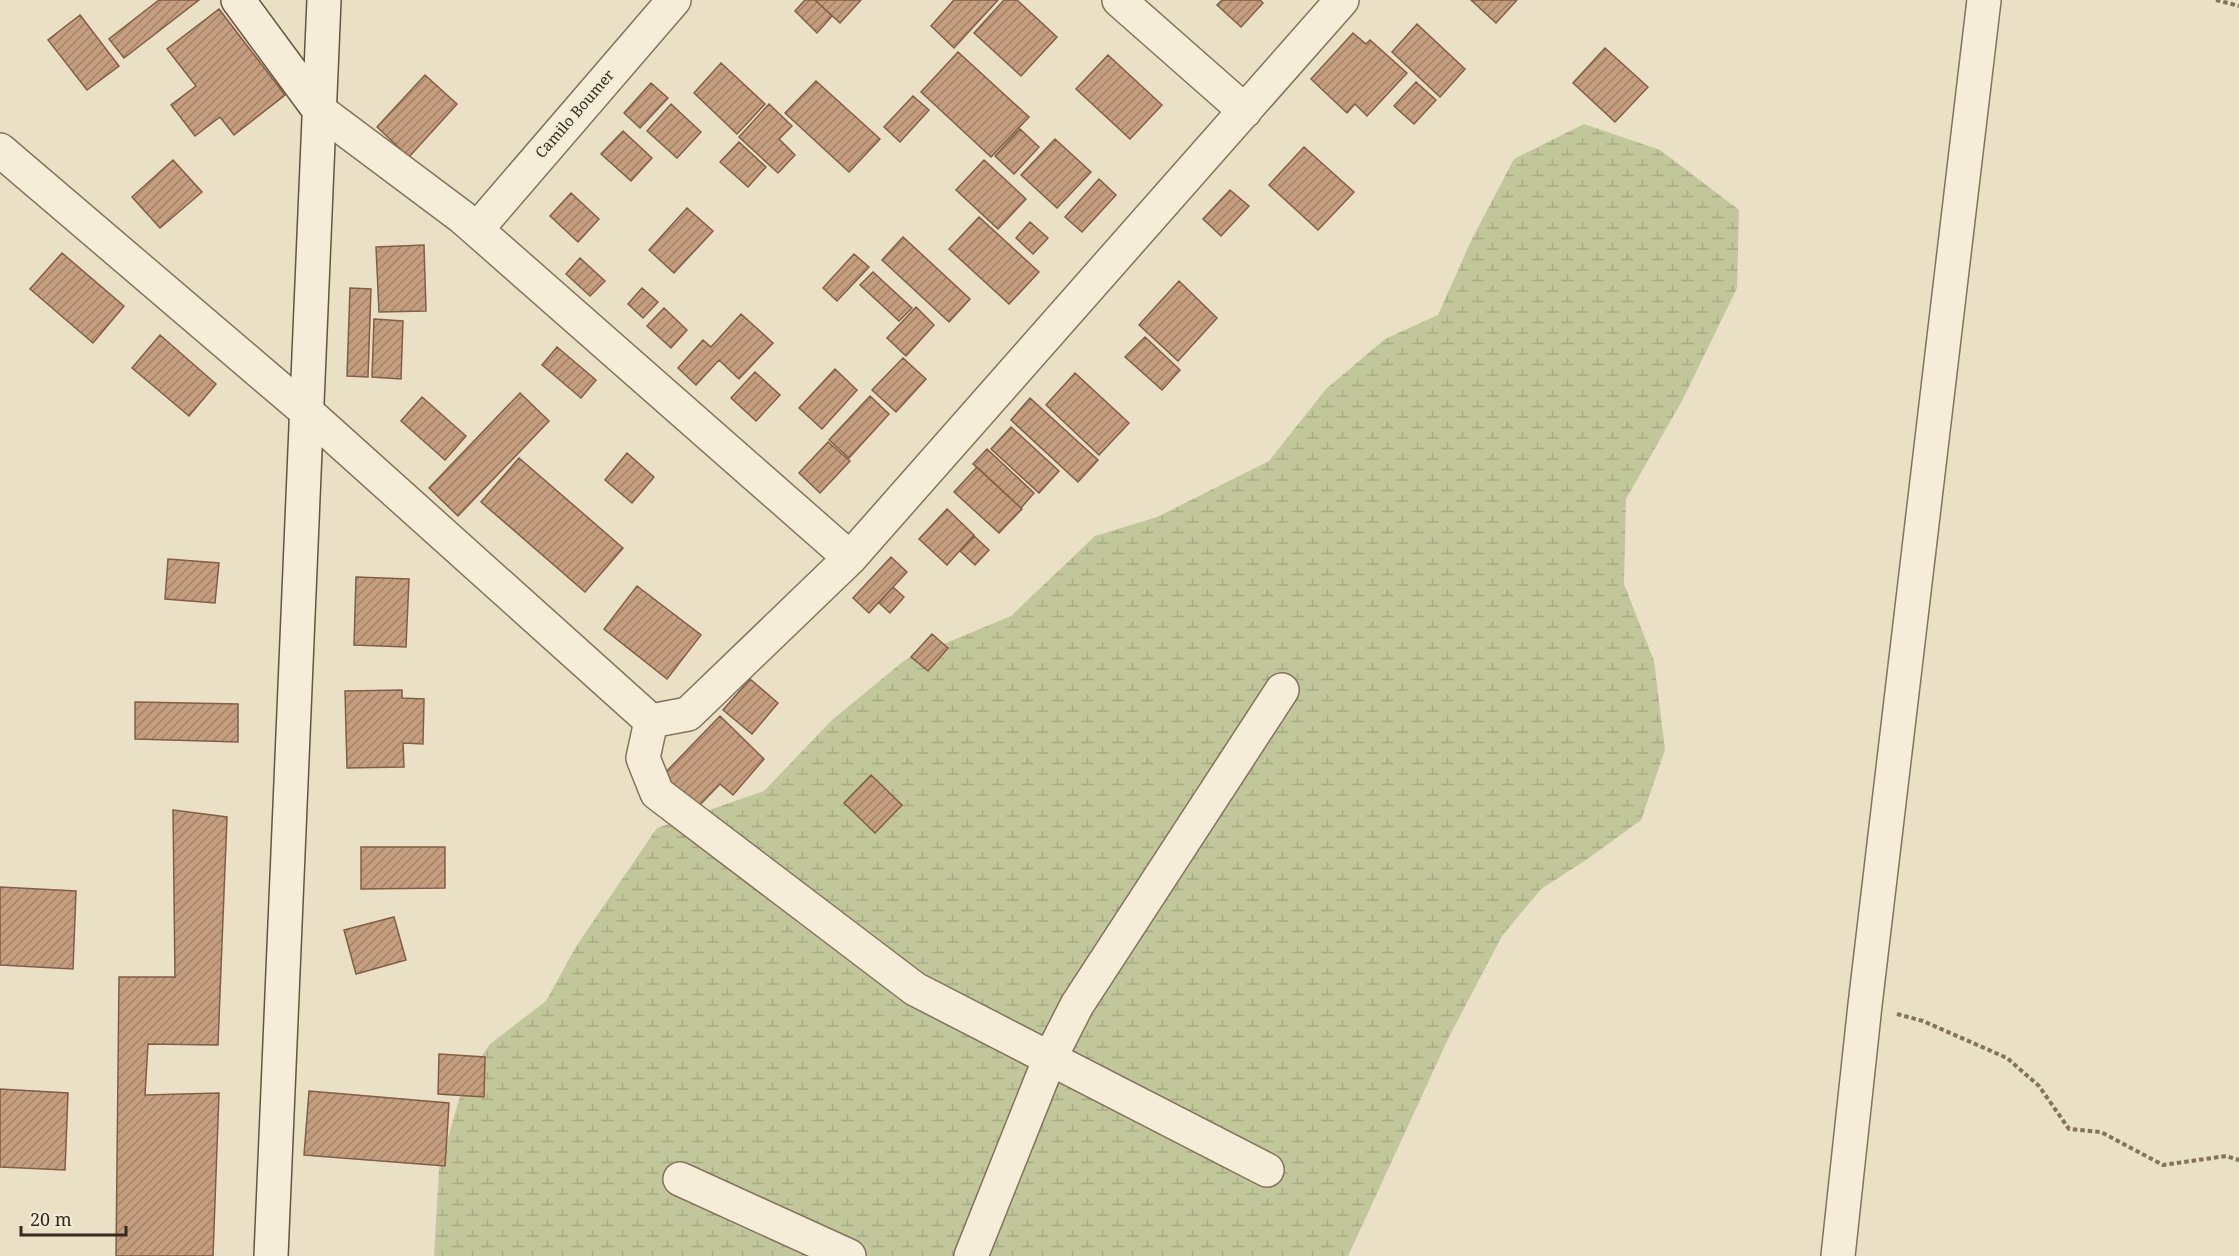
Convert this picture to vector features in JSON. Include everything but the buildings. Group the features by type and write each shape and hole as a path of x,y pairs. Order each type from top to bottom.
{"street":[{"path":"238,0 319,110 477,229 850,558"},
{"path":"271,1256 324,0"},
{"name":"Camilo Boumer","path":"477,229 674,0"},
{"path":"1119,0 1245,111"},
{"path":"651,721 688,714 850,558 1342,0"},
{"path":"1838,1256 1865,1005 1984,0"},
{"path":"0,150 307,412 651,721"},
{"path":"971,1256 1050,1058 1077,1005 1282,690"},
{"path":"651,721 643,758 657,793 915,989 1266,1170"},
{"path":"680,1179 849,1256"}],"path":[{"path":"2216,0 2239,6"},
{"path":"1865,1005 1923,1021 2007,1058 2039,1086 2069,1129 2101,1132 2163,1165 2226,1156 2239,1160"}],"green space":[{"path":"1584,124 1660,150 1739,210 1737,288 1683,399 1626,499 1624,584 1654,661 1665,750 1641,820 1541,889 1502,936 1449,1037 1348,1256 434,1256 439,1169 464,1082 490,1044 546,1001 577,945 657,828 764,791 832,720 905,660 1011,616 1095,536 1157,517 1269,461 1326,389 1385,339 1438,315 1472,239 1514,159"}]}
